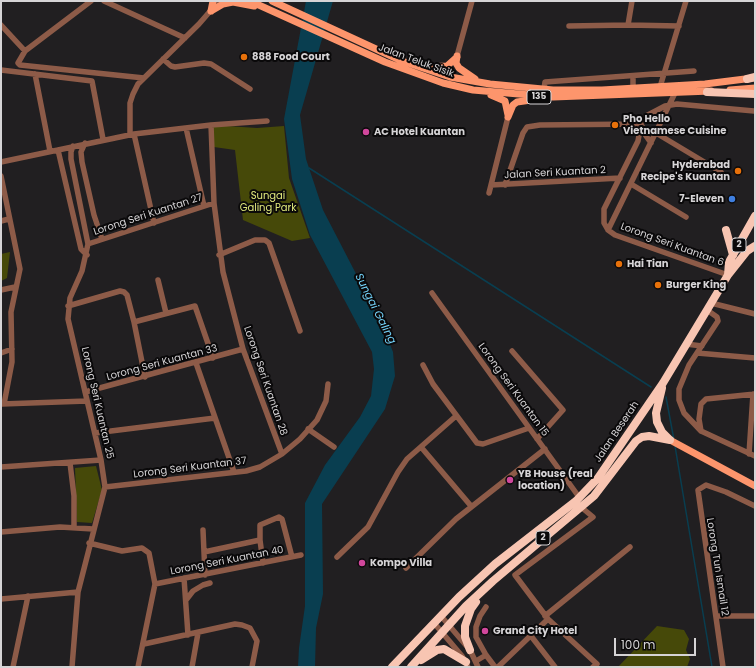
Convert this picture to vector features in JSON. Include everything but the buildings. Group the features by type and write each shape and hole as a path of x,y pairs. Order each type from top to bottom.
{"highway":[{"path":"707,92 755,94"},
{"name":"Jalan Beserah","path":"392,667 441,616 495,564 579,497 605,467 663,383 728,275 727,267 755,216"},
{"path":"726,230 733,254"},
{"name":"2","path":"728,275 746,251 755,246"},
{"name":"2","path":"663,383 656,413 657,422 662,432 671,441"},
{"name":"Jalan Beserah","path":"411,667 449,625 493,581 581,507 604,484 631,445 642,437 649,436 671,441"},
{"path":"470,650 465,637 471,609 493,581"},
{"path":"411,667 437,650 444,649 451,652 467,664"}],"main road":[{"path":"211,11 213,1"},
{"name":"Jalan Teluk Sisik","path":"250,1 385,62 423,77 473,90 553,97 707,92 755,88"},
{"name":"Jalan Teluk Sisik","path":"272,1 337,32 418,67 450,77 490,84 545,85 602,90 705,84 752,78"},
{"path":"211,11 223,4 233,2 268,10"},
{"path":"418,67 442,68 452,63 457,56"},
{"path":"457,56 456,62 464,73 471,78 490,84"},
{"path":"473,90 501,98 505,102 508,117"},
{"path":"508,117 513,105 521,101 553,97"},
{"path":"671,441 755,486"}],"street":[{"path":"91,1 25,51 18,61 20,65 144,78"},
{"path":"104,1 185,38"},
{"path":"154,223 132,134 129,114 133,94 144,78 185,38 219,1"},
{"path":"457,56 472,1"},
{"path":"628,25 632,1"},
{"path":"660,87 686,1"},
{"path":"1,25 25,51"},
{"path":"569,26 679,26"},
{"path":"163,59 170,66 175,67 204,63 211,64 250,89"},
{"path":"1,70 92,81 103,139"},
{"path":"545,85 602,78 694,71"},
{"path":"35,74 50,151"},
{"path":"633,76 633,88"},
{"path":"602,78 602,90"},
{"path":"608,230 670,106 674,93"},
{"path":"620,178 640,136 641,124 646,116 665,106 677,104 754,111"},
{"path":"489,193 508,117"},
{"path":"1,162 132,134 211,124 267,121"},
{"name":"Lorong Seri Kuantan 28","path":"211,124 214,203 219,255 243,349 282,454"},
{"path":"641,124 644,133 651,143"},
{"path":"505,185 523,132 527,127 540,125 641,124"},
{"path":"186,128 204,206"},
{"path":"656,133 720,172"},
{"path":"85,143 81,152 82,162 94,214 102,239"},
{"name":"Lorong Seri Kuantan 25","path":"72,667 78,592 104,487 101,460 68,319 68,306 87,255 88,244 71,159 72,149 74,146"},
{"path":"58,150 81,249 87,255"},
{"path":"1,176 20,269 15,287 11,312 12,349 9,381 2,404 88,401"},
{"name":"Jalan Seri Kuantan 2","path":"491,185 620,178"},
{"name":"Lorong Seri Kuantan 6","path":"620,178 604,210 604,223 608,230 628,240 728,275"},
{"path":"631,184 686,217"},
{"name":"Lorong Seri Kuantan 27","path":"88,244 214,203"},
{"path":"1,221 9,220"},
{"path":"219,255 255,240 265,240 269,243 300,331"},
{"path":"158,280 166,313"},
{"path":"1,290 15,287"},
{"path":"68,306 120,291 124,292 127,295 134,322 145,377"},
{"name":"Lorong Seri Kuantan 15","path":"432,293 579,497"},
{"path":"134,322 195,306 213,358"},
{"path":"709,306 755,314"},
{"path":"709,306 719,319 696,354 683,378 679,395 684,413 700,430 755,456"},
{"path":"686,344 702,346"},
{"path":"1,353 12,349"},
{"name":"Lorong Seri Kuantan 33","path":"85,392 145,377 243,349"},
{"path":"512,351 563,410 537,439"},
{"path":"696,354 755,358"},
{"path":"196,363 234,472"},
{"path":"423,365 433,384 476,442 483,444 529,428"},
{"name":"Lorong Seri Kuantan 37","path":"104,487 246,471 260,467 282,454 300,439 323,410 326,401 328,384"},
{"path":"700,430 700,410 706,399 754,394 749,454"},
{"path":"337,557 368,527 398,472 407,459 456,416"},
{"path":"95,433 215,418"},
{"path":"308,429 334,447"},
{"path":"422,447 471,506"},
{"path":"406,568 471,506 545,449"},
{"path":"1,467 101,460"},
{"path":"70,463 74,496 74,527"},
{"name":"Lorong Tun Ismail 12","path":"724,667 697,494 700,487 706,485 726,492 755,506"},
{"path":"755,506 755,511"},
{"path":"581,507 593,517 515,575 547,618 595,666"},
{"path":"263,563 260,525 279,517 282,520 292,557"},
{"path":"1,532 74,527 93,529"},
{"path":"202,530 205,575"},
{"path":"204,552 260,540"},
{"path":"89,543 122,551 142,548 146,550 152,565 155,584 144,644 138,667"},
{"path":"486,607 480,616 476,627 476,637 486,655 497,667 531,636 547,618 630,547"},
{"name":"Lorong Seri Kuantan 40","path":"155,584 205,575 301,554"},
{"path":"184,578 188,635"},
{"path":"186,600 193,591 210,583"},
{"path":"1,599 78,592"},
{"path":"13,667 28,596"},
{"path":"441,616 470,650 477,664 486,655"},
{"path":"716,616 755,616"},
{"path":"144,644 235,624 250,628 255,634 257,640 252,667"},
{"path":"434,624 467,664"},
{"path":"192,667 198,633"},
{"path":"531,636 555,667"}],"green space":[{"name":"Sungai Galing Park","path":"212,125 257,128 284,126 289,178 310,238 292,241 243,220 235,150 214,147"},
{"path":"10,252 7,278 1,281 1,254"},
{"path":"96,466 102,490 92,523 77,522 75,468"},
{"path":"657,626 684,630 689,639 686,650 690,659 687,667 618,667"}],"water":[{"path":"306,1 333,1 300,115 306,159 323,210 382,324 393,352 395,376 385,409 322,504 323,594 316,628 315,667 298,667 305,606 305,503 325,465 360,417 371,396 374,369 372,352 310,235 292,179 284,119"}],"waterway":[{"path":"309,168 651,387"},
{"path":"666,397 674,440"},
{"path":"675,446 712,667"}],"place":[{"name":"888 Food Court","path":"244,57"},
{"name":"Pho Hello Vietnamese Cuisine","path":"615,125"},
{"name":"AC Hotel Kuantan","path":"366,132"},
{"name":"Hyderabad Recipe's Kuantan","path":"738,171"},
{"name":"7-Eleven","path":"732,199"},
{"name":"Hai Tian","path":"619,264"},
{"name":"Burger King","path":"658,285"},
{"name":"YB House (real location)","path":"510,480"},
{"name":"Kompo Villa","path":"362,563"},
{"name":"Grand City Hotel","path":"485,631"}],"water label":[{"name":"Sungai Galing","path":"375,309"}]}
